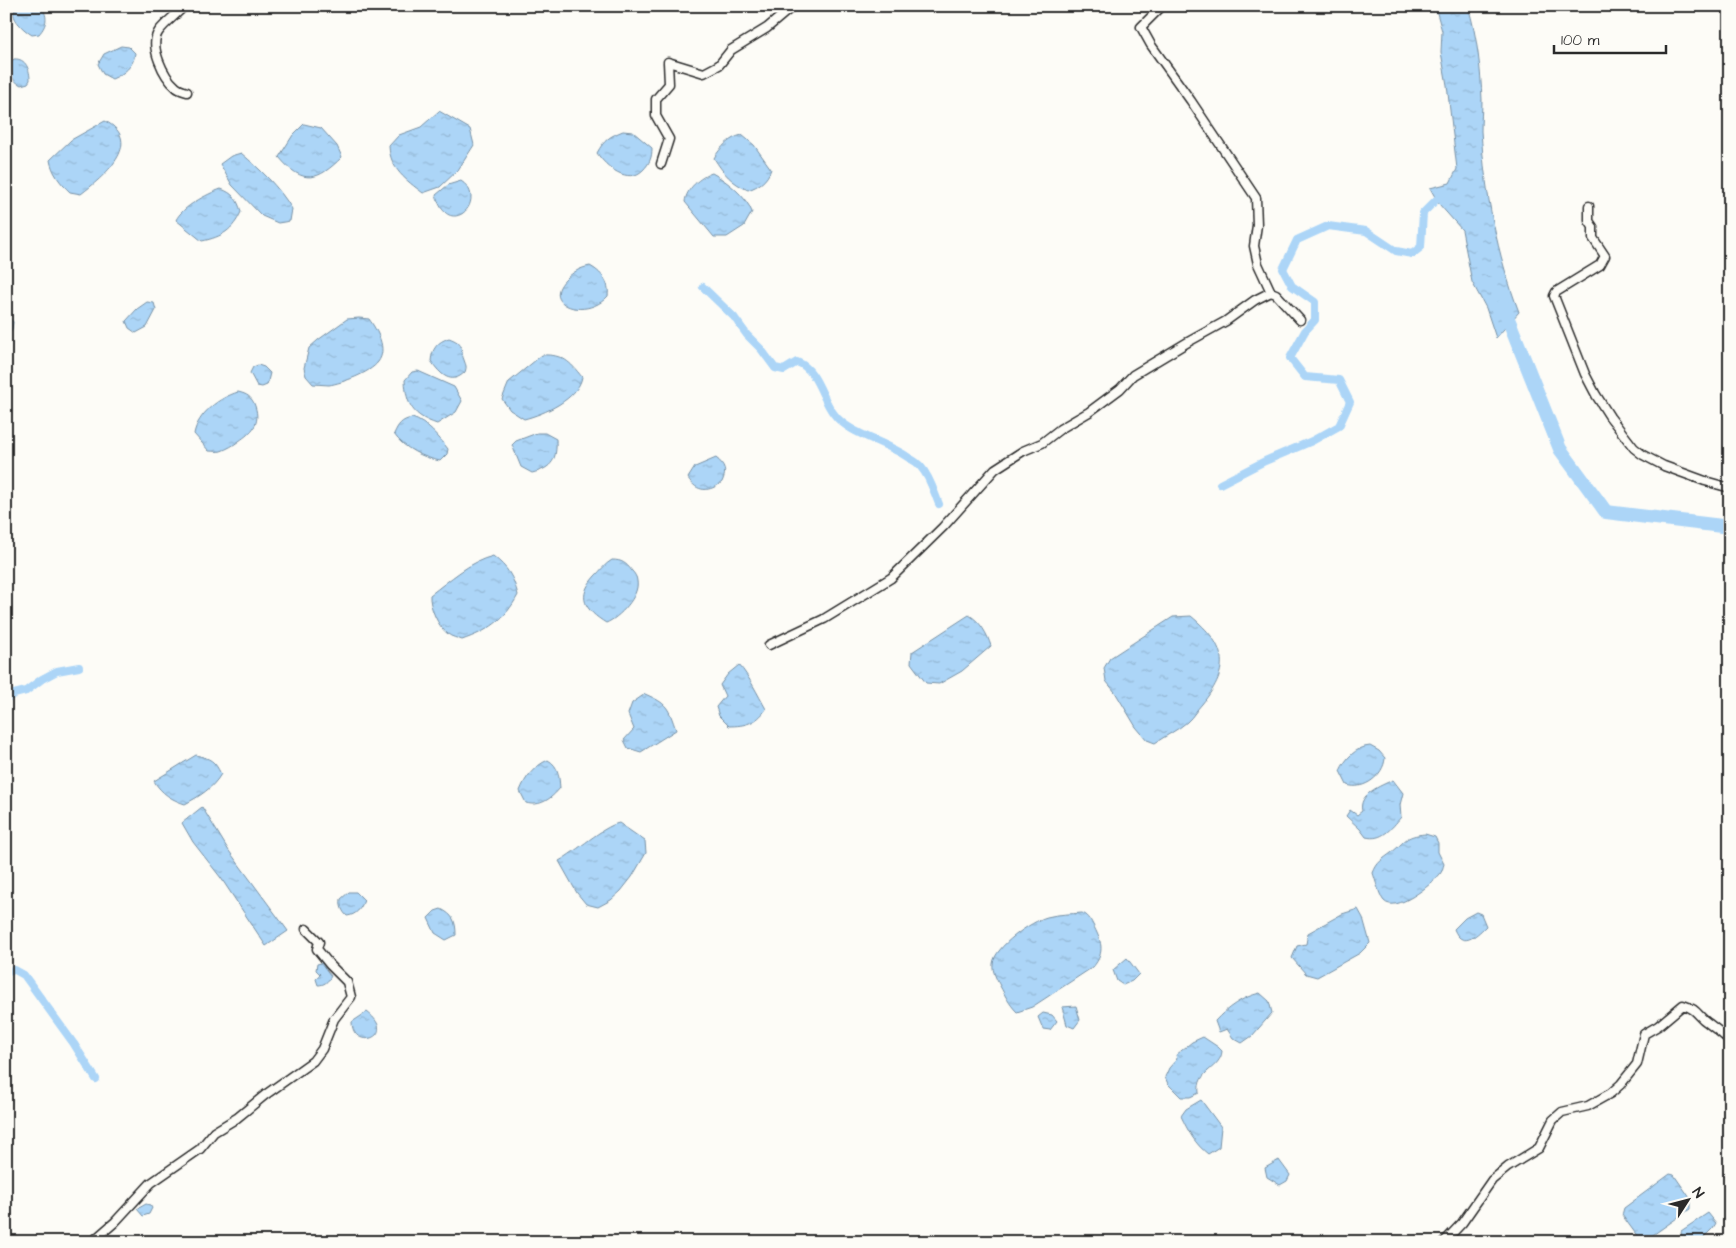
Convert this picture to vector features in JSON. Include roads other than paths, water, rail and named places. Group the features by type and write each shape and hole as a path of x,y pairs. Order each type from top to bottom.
{"street":[{"path":"184,6 157,32 155,50 160,64 170,80 177,88 187,92"},
{"path":"661,164 669,139 656,116 656,99 669,84 668,62 704,73 719,65 731,50 767,28 793,6"},
{"path":"1162,6 1141,27 1151,45 1192,101 1256,198 1257,225 1254,246 1258,264 1271,292 1276,294 1300,320"},
{"path":"1589,206 1589,221 1593,227 1593,238 1605,256 1600,265 1556,292 1554,296 1585,374 1610,417 1627,440 1643,455 1664,466 1730,488"},
{"path":"769,646 824,619 891,578 943,528 995,469 1023,450 1042,443 1060,429 1089,412 1120,389 1133,375 1226,321 1255,300 1271,292"},
{"path":"92,1242 115,1222 152,1183 200,1149 214,1132 237,1118 313,1061 322,1049 334,1019 351,997 347,982 330,965 318,949 319,942 306,930"},
{"path":"1444,1242 1462,1223 1492,1180 1508,1167 1539,1148 1554,1120 1562,1112 1588,1106 1611,1093 1621,1084 1637,1064 1644,1034 1658,1026 1683,1005 1694,1008 1706,1022 1719,1030 1730,1041"}],"water":[{"path":"18,6 40,6 43,9 46,20 39,34 32,35 18,23 13,13"},
{"path":"1435,6 1468,6 1476,41 1480,65 1482,100 1481,131 1489,200 1498,246 1519,312 1496,338 1486,308 1472,282 1462,230 1439,204 1430,188 1450,183 1457,169 1441,52 1442,31"},
{"path":"121,46 129,47 135,53 133,62 121,75 112,79 103,74 98,64 104,54"},
{"path":"14,59 22,60 27,65 30,76 28,83 21,85 10,74 7,65"},
{"path":"439,111 470,129 474,145 458,170 440,187 423,193 396,168 392,161 389,146 399,135 421,127"},
{"path":"105,121 117,130 122,139 121,149 109,169 99,179 81,194 70,192 57,177 50,160 71,140"},
{"path":"304,124 321,128 337,146 342,157 325,171 311,177 296,173 279,157 293,135"},
{"path":"623,131 633,132 652,148 649,162 643,170 631,176 624,175 606,164 597,153 608,139"},
{"path":"742,135 754,145 771,169 762,182 748,190 728,177 714,158 733,138"},
{"path":"241,153 269,179 287,201 292,209 290,221 278,223 262,216 232,185 220,164 231,156"},
{"path":"712,173 724,180 735,190 745,200 752,212 744,226 727,237 714,237 685,202 694,184"},
{"path":"461,181 469,189 471,198 469,206 457,216 449,215 442,208 436,195 448,185"},
{"path":"221,189 234,198 241,212 234,224 226,232 202,241 176,220 189,206"},
{"path":"590,266 604,278 608,286 608,296 599,304 588,308 569,307 558,296 559,288 571,274"},
{"path":"147,302 154,303 156,310 147,327 136,333 129,328 126,321 137,309"},
{"path":"6,313 13,322 12,329 6,338"},
{"path":"347,319 369,319 378,334 382,351 378,362 369,370 348,380 329,385 313,384 306,376 304,368 309,348"},
{"path":"449,338 461,346 466,366 465,372 455,378 446,377 431,361 436,346"},
{"path":"542,355 555,356 565,360 582,377 579,385 567,399 550,409 524,419 510,410 502,399 509,382"},
{"path":"258,365 264,367 270,373 267,385 262,387 257,386 250,373 253,367"},
{"path":"418,371 454,387 462,401 456,412 437,424 422,417 409,403 405,380 412,372"},
{"path":"238,392 249,396 254,403 257,412 256,423 248,434 230,447 220,451 209,451 194,434 196,426 210,407"},
{"path":"412,418 427,426 448,449 447,454 440,461 414,452 394,434 400,423"},
{"path":"537,433 545,433 556,439 556,452 549,465 532,473 521,467 512,445 516,441"},
{"path":"716,458 724,468 722,482 708,489 695,486 688,478 695,467"},
{"path":"493,556 503,564 509,573 518,595 513,604 495,624 480,633 462,640 451,636 444,631 435,616 430,595 468,567"},
{"path":"612,560 624,562 628,566 636,577 637,587 628,606 606,623 588,608 585,597 589,584 603,567"},
{"path":"969,615 983,629 991,646 962,671 939,684 926,683 911,663 912,652"},
{"path":"1191,616 1212,637 1218,647 1221,657 1221,668 1218,679 1212,691 1189,720 1180,728 1155,743 1147,740 1136,727 1115,692 1106,681 1104,668 1110,658 1173,617"},
{"path":"739,665 750,680 766,709 755,721 729,726 719,716 716,707 725,696 720,685 728,674"},
{"path":"645,694 666,707 676,730 641,752 628,748 624,740 634,729 628,714 632,703"},
{"path":"1370,746 1379,751 1385,758 1381,770 1377,776 1366,784 1360,786 1347,785 1340,771 1342,767 1356,751"},
{"path":"196,755 212,761 221,774 206,791 185,804 167,796 154,781"},
{"path":"548,760 552,762 559,776 560,788 553,796 541,803 526,803 520,791 522,786 534,769"},
{"path":"1393,780 1403,793 1400,805 1401,817 1390,830 1381,836 1366,837 1346,816 1350,810 1357,815 1362,811 1363,800 1371,791"},
{"path":"202,807 229,851 288,931 266,946 221,878 193,842 182,823"},
{"path":"619,823 645,841 646,853 632,877 611,900 598,907 586,904 577,893 559,861 597,834"},
{"path":"1425,834 1435,837 1438,843 1438,852 1444,864 1441,873 1422,890 1405,901 1390,904 1384,901 1373,873 1376,866 1406,840 1413,836"},
{"path":"349,892 356,892 364,900 358,911 347,916 342,908 341,899"},
{"path":"441,909 451,916 455,926 456,935 446,940 435,933 428,918 435,911"},
{"path":"1358,909 1363,918 1370,943 1360,953 1317,977 1306,974 1292,958 1297,946 1306,944 1308,933 1342,914"},
{"path":"1476,912 1481,914 1486,926 1473,937 1465,940 1461,939 1454,929 1465,918"},
{"path":"1082,913 1090,919 1100,941 1101,951 1097,962 1093,967 1032,1007 1017,1012 1007,999 995,975 993,964 995,957 1015,936 1040,919 1056,915"},
{"path":"1127,958 1139,974 1132,981 1123,985 1117,981 1113,970"},
{"path":"321,963 331,976 326,983 318,985 316,979 320,974 316,970 317,964"},
{"path":"1260,993 1269,1001 1272,1013 1252,1036 1242,1043 1233,1038 1227,1029 1219,1032 1215,1021 1220,1016 1241,1000"},
{"path":"1076,1006 1080,1020 1074,1028 1067,1025 1062,1007"},
{"path":"367,1012 376,1021 379,1028 377,1034 372,1038 365,1039 359,1037 354,1031 352,1022"},
{"path":"1043,1013 1052,1015 1057,1021 1050,1030 1043,1029 1038,1017"},
{"path":"1203,1037 1222,1051 1221,1057 1201,1079 1199,1093 1190,1097 1181,1097 1168,1084 1165,1077 1169,1068 1177,1059 1176,1055 1192,1042"},
{"path":"1201,1100 1221,1127 1219,1147 1208,1154 1192,1137 1181,1116 1186,1109"},
{"path":"1279,1160 1290,1175 1287,1181 1280,1185 1267,1177 1265,1168"},
{"path":"1670,1174 1674,1175 1690,1198 1690,1209 1650,1237 1638,1237 1622,1215 1624,1208"},
{"path":"146,1204 152,1208 149,1214 143,1216 137,1209"},
{"path":"1708,1213 1716,1223 1713,1228 1699,1242 1686,1242 1682,1238 1681,1231"}],"waterway":[{"path":"1220,484 1265,461 1312,441 1339,426 1350,402 1339,380 1305,377 1290,358 1305,331 1315,320 1315,302 1292,286 1283,269 1297,240 1328,226 1366,231 1396,251 1412,254 1421,247 1423,213 1443,193"},
{"path":"703,287 734,317 775,368 784,370 797,362 804,366 815,378 830,408 840,421 858,432 900,452 918,464 929,480 939,504"},
{"path":"1503,306 1560,449 1606,512 1730,527"},
{"path":"6,699 14,694 26,691 57,671 79,667"},
{"path":"6,971 15,970 24,975 74,1044 96,1079"}]}
